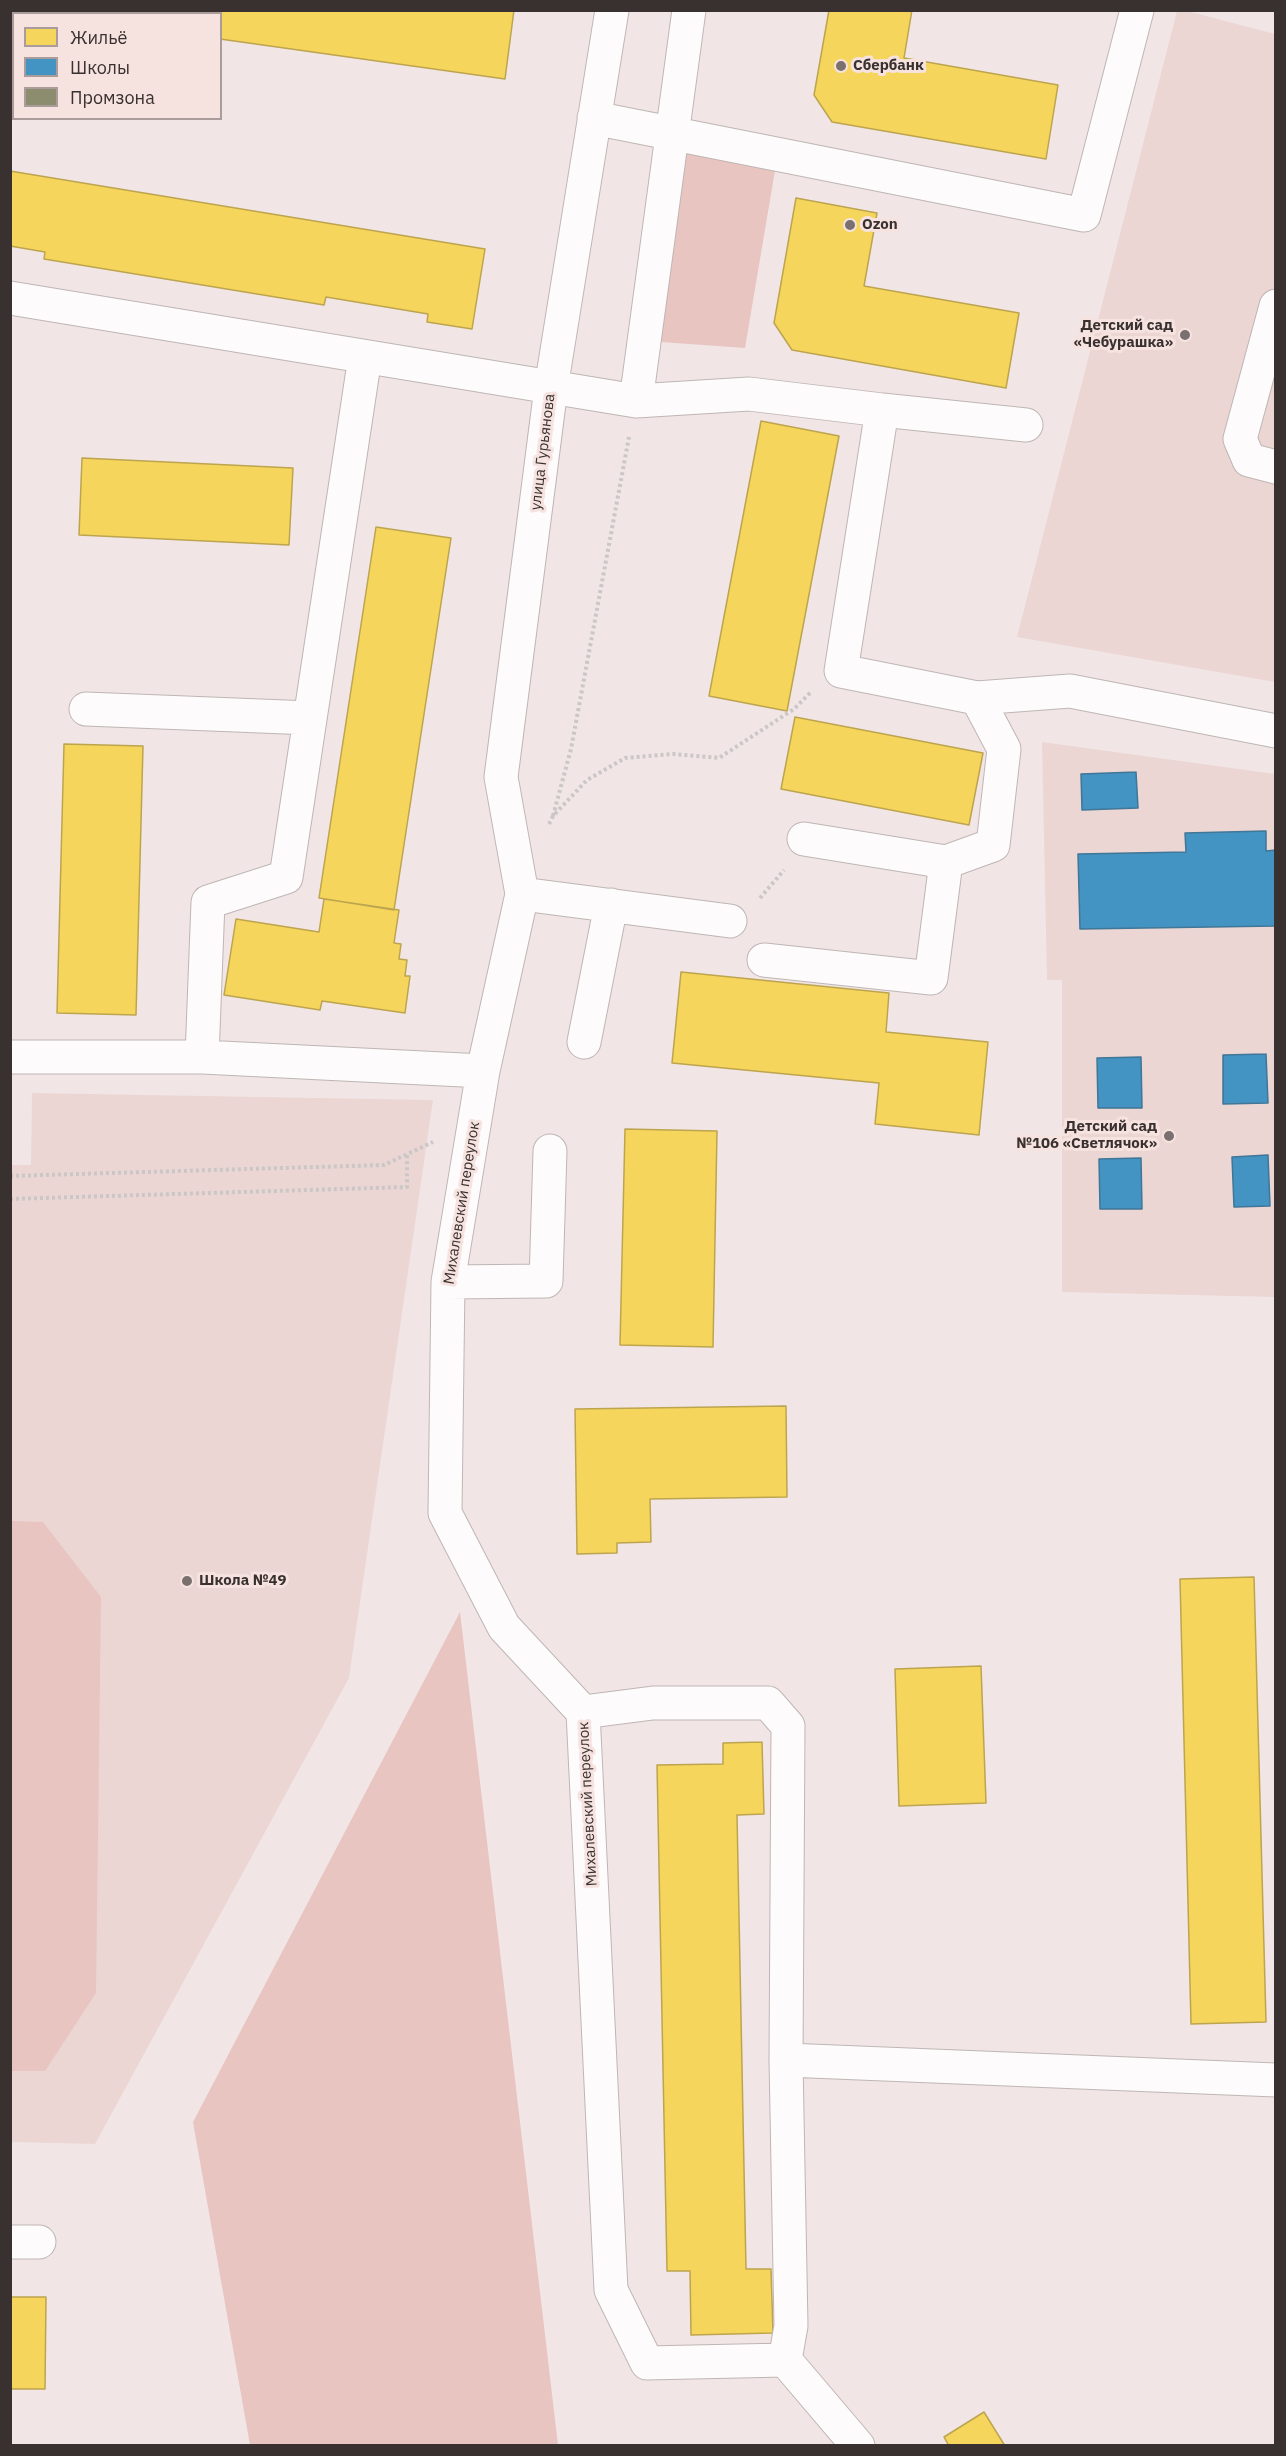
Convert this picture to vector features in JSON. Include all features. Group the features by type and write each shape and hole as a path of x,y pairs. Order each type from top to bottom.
{"street":[{"name":"улица Гурьянова","path":"522,894 501,777 551,388 612,10"},
{"path":"636,401 689,10"},
{"path":"594,118 1084,215 1137,10"},
{"path":"10,298 636,401 749,394 1026,425"},
{"path":"1275,306 1240,439 1249,460 1275,467"},
{"path":"202,1057 208,902 286,877 365,357"},
{"path":"882,410 841,671 977,698 1070,691 1275,731"},
{"path":"804,839 946,862 993,844 1004,749 977,698"},
{"path":"86,709 310,718"},
{"path":"764,960 931,978 946,862"},
{"path":"522,894 729,921"},
{"name":"Михалевский переулок","path":"522,894 483,1071 448,1282 445,1513 504,1627 583,1712 611,2290 647,2363 785,2360"},
{"path":"584,1042 611,905"},
{"path":"10,1057 202,1057 483,1071"},
{"path":"448,1282 546,1281 550,1151"},
{"path":"583,1712 653,1703 768,1702 788,1726 786,2060 791,2326 785,2360 858,2445"},
{"path":"786,2060 1275,2080"}],"path":[{"path":"548,827 571,749 636,401"},
{"path":"553,816 587,780 625,758 673,754 718,758 794,709 805,695 841,671"},
{"path":"729,921 766,893 804,839"},
{"path":"10,1176 384,1165 434,1142 472,1135"},
{"path":"10,1199 407,1187 407,1154"}],"shaded area":[{"name":"Детский сад «Чебурашка»","path":"1177,11 1187,11 1275,34 1275,682 1017,637"},
{"path":"686,121 780,141 745,348 661,342"},
{"name":"Детский сад №106 «Светлячок»","path":"1042,742 1275,774 1275,1297 1062,1292 1062,980 1047,980"},
{"name":"Школа №49","path":"32,1093 433,1100 349,1678 95,2144 11,2142 10,1165 31,1165"},
{"path":"11,1521 43,1522 101,1597 96,1993 45,2071 11,2071"},
{"path":"460,1612 558,2445 250,2445 193,2122"}],"building: Жильё":[{"path":"103,10 514,10 505,79 222,39 222,12 103,12"},
{"path":"829,10 912,10 904,58 1058,85 1046,159 832,122 814,95"},
{"path":"10,171 485,249 472,329 427,322 428,314 326,297 324,305 44,259 45,252 10,246"},
{"path":"796,198 877,213 864,286 1019,313 1006,388 792,350 774,323"},
{"path":"761,421 839,436 787,711 709,696"},
{"path":"82,458 293,468 289,545 79,535"},
{"path":"376,527 451,538 394,910 319,898"},
{"path":"795,717 983,753 969,825 781,789"},
{"path":"64,744 143,746 136,1015 57,1013"},
{"path":"324,899 399,910 394,943 401,944 399,959 407,960 405,976 410,976 405,1013 322,1001 320,1010 224,995 236,919 319,932"},
{"path":"681,972 889,993 886,1032 988,1042 979,1135 875,1124 879,1083 672,1063"},
{"path":"625,1129 717,1131 713,1347 620,1345"},
{"path":"786,1406 787,1497 650,1499 651,1542 617,1543 617,1553 577,1554 575,1409"},
{"path":"1254,1577 1266,2022 1191,2024 1180,1579"},
{"path":"981,1666 986,1803 899,1806 895,1669"},
{"path":"762,1742 764,1814 737,1815 746,2269 771,2269 773,2333 691,2335 690,2271 667,2271 657,1765 723,1764 723,1743"},
{"path":"10,2297 46,2297 45,2389 10,2389"},
{"path":"984,2412 1005,2446 949,2446 944,2437"}],"building: Школы":[{"path":"1136,772 1138,808 1082,810 1081,774"},
{"path":"1266,831 1266,851 1276,850 1276,926 1080,929 1078,854 1186,852 1185,833"},
{"path":"1266,1054 1268,1103 1223,1104 1223,1055"},
{"path":"1141,1057 1142,1108 1098,1108 1097,1058"},
{"path":"1268,1155 1270,1206 1234,1207 1232,1157"},
{"path":"1141,1158 1142,1209 1100,1209 1099,1159"}],"building: Промзона":[{"path":"10,10 33,10 33,12 12,12 12,34 10,34"}],"place":[{"name":"Сбербанк","path":"841,66"},
{"name":"Ozon","path":"850,225"},
{"name":"Детский сад «Чебурашка»","path":"1185,335"},
{"name":"Детский сад №106 «Светлячок»","path":"1169,1136"},
{"name":"Школа №49","path":"187,1581"}]}
